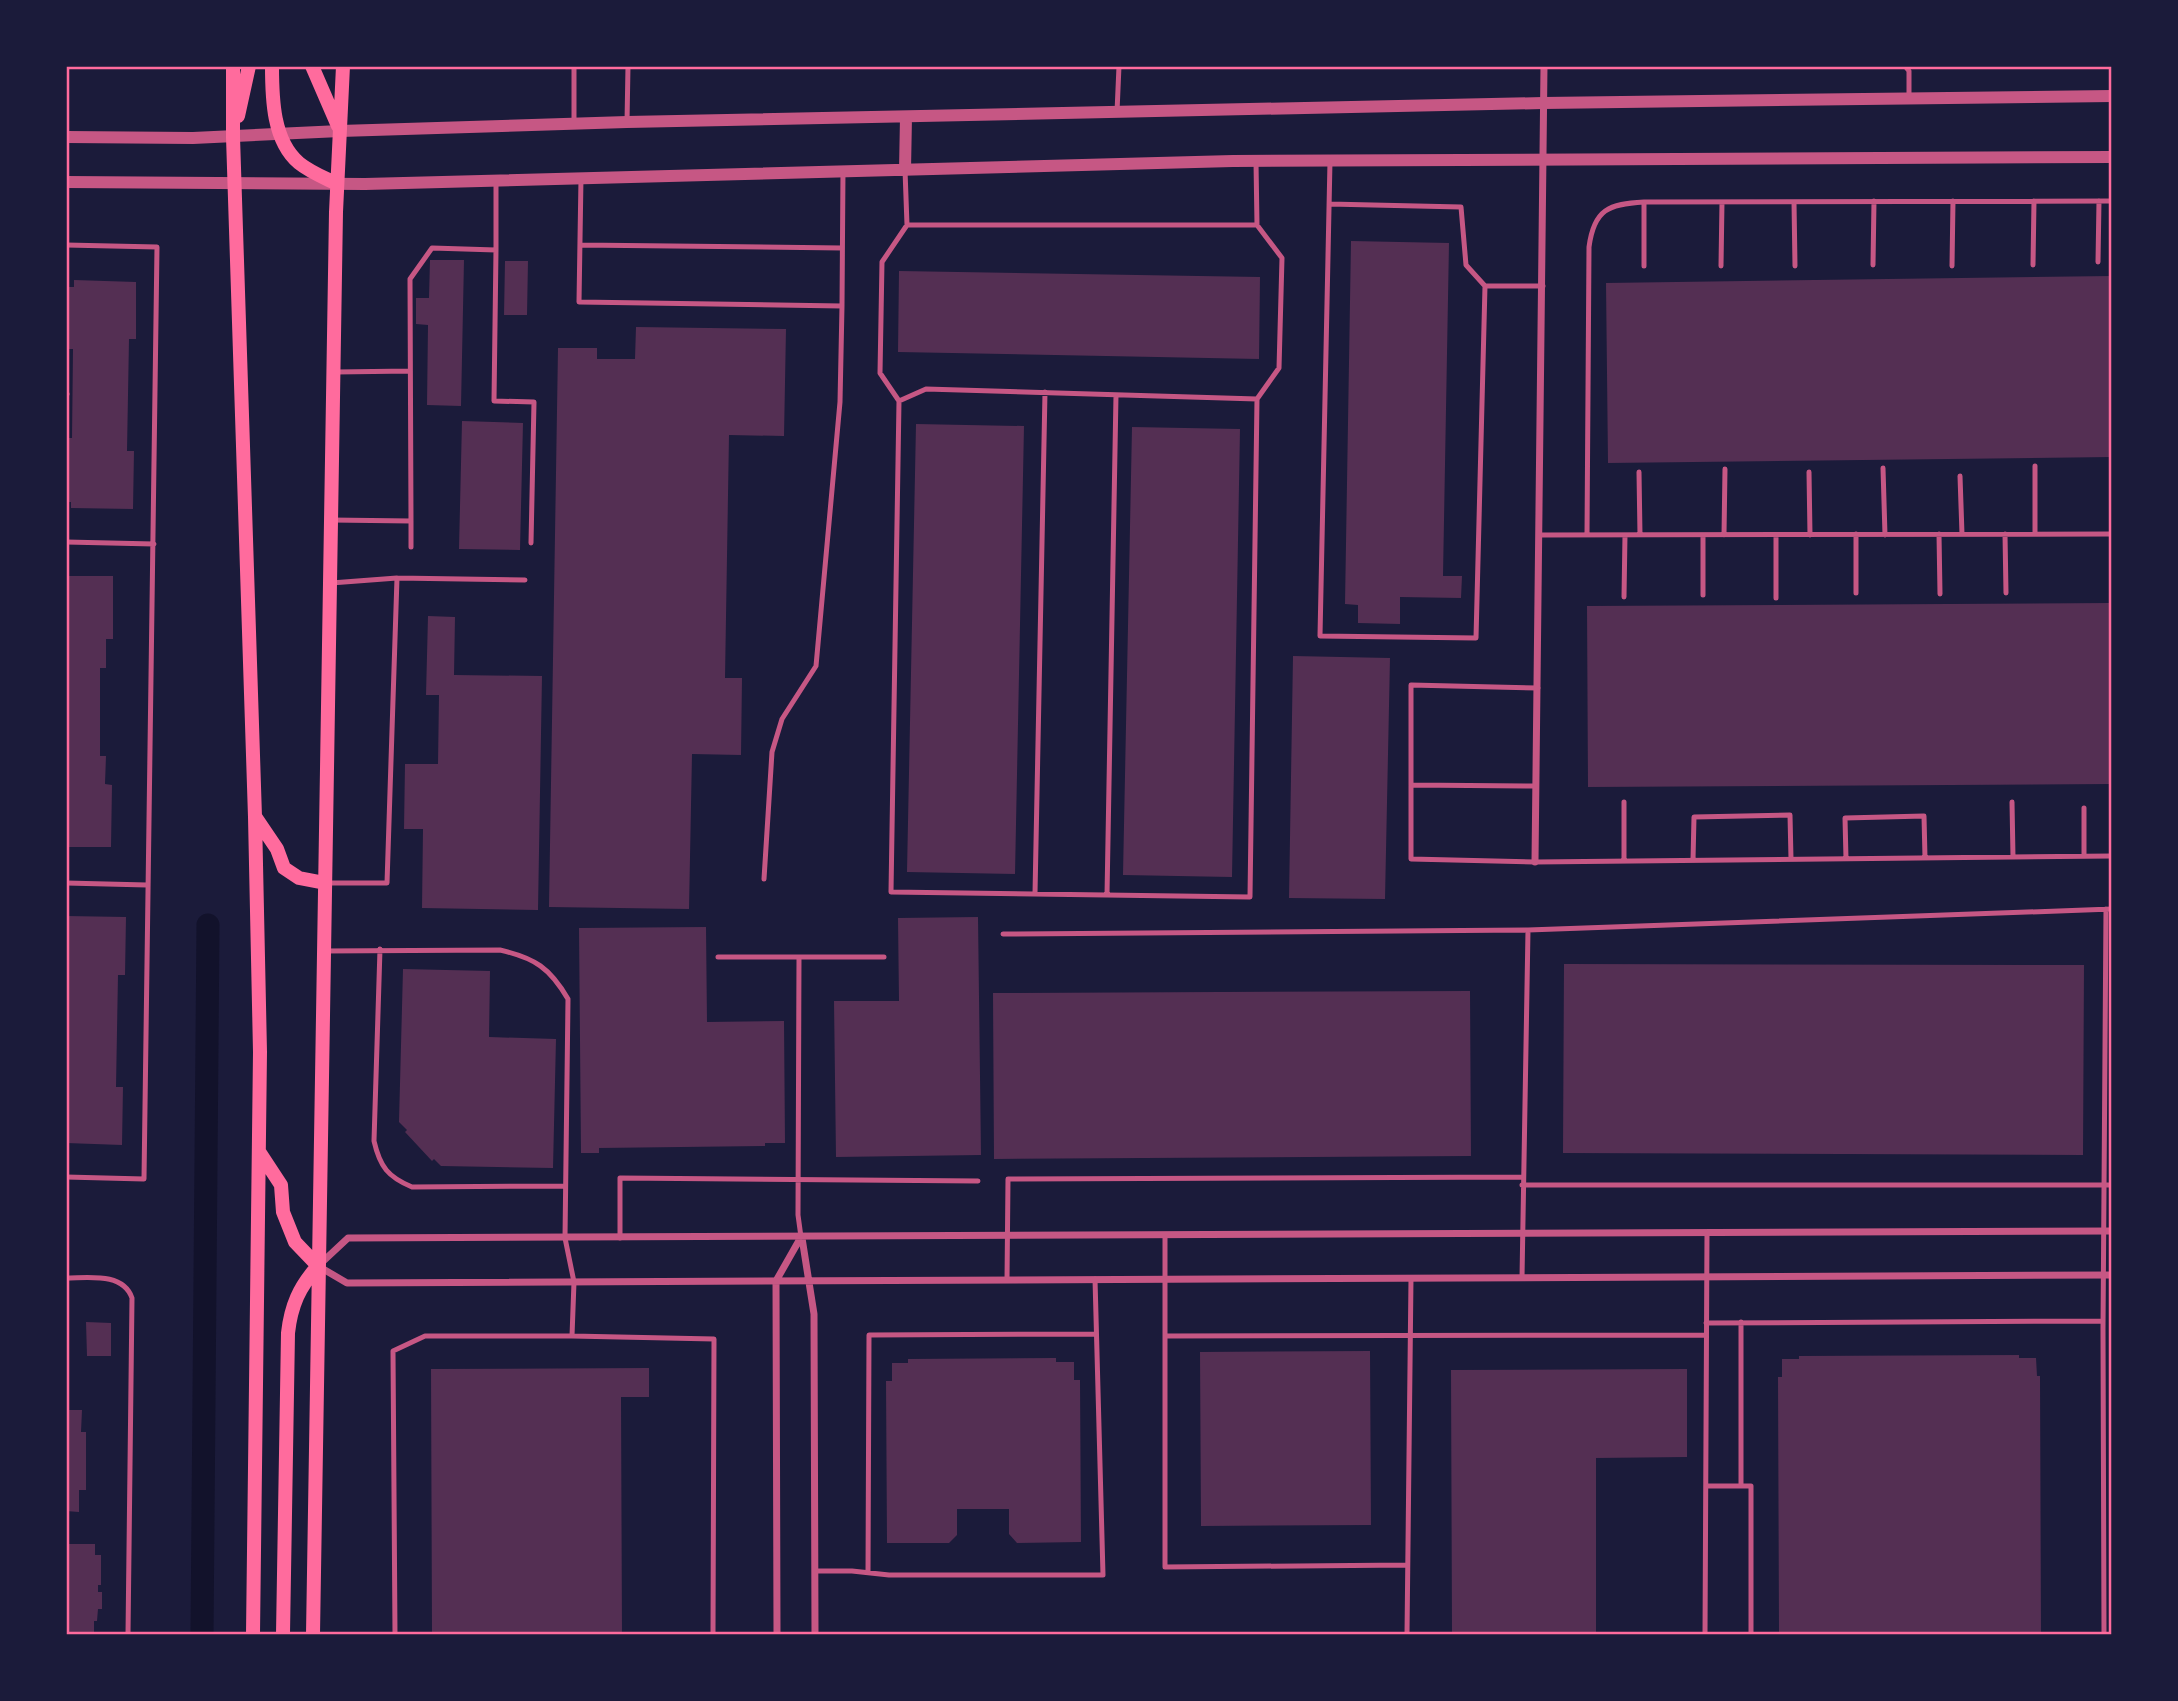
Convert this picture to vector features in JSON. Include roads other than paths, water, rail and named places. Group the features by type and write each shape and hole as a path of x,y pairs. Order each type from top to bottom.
{"main road":[{"path":"233,66 233,137 256,817 260,1153 253,1634"},
{"path":"233,137 249,66"},
{"path":"272,66 279,134 287,151 301,165 337,184"},
{"path":"312,66 340,131"},
{"path":"313,1634 337,184 343,66"},
{"path":"256,817 277,849 284,868 299,878 326,883"},
{"path":"260,1153 281,1185 284,1212 295,1242 318,1266"},
{"path":"283,1634 288,1333 296,1296 305,1280 318,1266"}],"street":[{"path":"1535,862 1544,66"},
{"path":"66,138 233,137 626,122 1544,103 2112,96"},
{"path":"905,170 906,117"},
{"path":"66,182 337,184 1256,161 2112,157"},
{"path":"2108,1231 348,1238 318,1266 347,1283 2108,1275"},
{"path":"777,1634 776,1281 802,1237"},
{"path":"802,1237 814,1314 816,1634"}],"lane":[{"path":"574,66 574,124"},
{"path":"626,122 628,66"},
{"path":"1117,113 1119,66"},
{"path":"1908,68 1909,99"},
{"path":"905,170 907,225 882,262 880,373 899,401 891,892 1250,897 1257,400 1279,368 1282,258 1257,225 1256,161"},
{"path":"1329,204 1461,207 1466,265 1485,286 1476,638 1320,636 1329,204 1330,161"},
{"path":"764,879 772,752 782,719 816,666 840,402 843,171"},
{"path":"582,178 579,302 842,306"},
{"path":"496,180 494,401 534,402 531,543"},
{"path":"1873,265 1874,201"},
{"path":"1952,266 1953,201"},
{"path":"2033,265 2034,201"},
{"path":"2098,262 2099,201"},
{"path":"1587,535 1591,233 1596,221 1605,211 1617,204 1644,202 2112,201"},
{"path":"1644,202 1644,266"},
{"path":"1721,266 1722,202"},
{"path":"1794,202 1795,266"},
{"path":"907,225 1257,225"},
{"path":"66,245 157,247 144,1179 66,1177"},
{"path":"580,245 842,248"},
{"path":"411,547 410,279 432,248 496,250"},
{"path":"1485,286 1543,286"},
{"path":"334,372 410,371"},
{"path":"899,401 926,388 1257,400"},
{"path":"1035,894 1045,392"},
{"path":"1107,895 1115,395"},
{"path":"2035,466 2035,534"},
{"path":"1883,468 1885,535"},
{"path":"1724,535 1725,469"},
{"path":"1639,472 1640,535"},
{"path":"1809,472 1810,535"},
{"path":"1960,476 1962,534"},
{"path":"331,520 411,521"},
{"path":"1856,534 1856,593"},
{"path":"1939,534 1940,594"},
{"path":"2005,534 2006,593"},
{"path":"1540,535 2112,534"},
{"path":"1624,597 1625,535"},
{"path":"1703,535 1703,595"},
{"path":"1776,535 1776,597"},
{"path":"66,542 154,544"},
{"path":"326,883 387,883 397,578"},
{"path":"331,583 397,578 526,579"},
{"path":"1538,688 1410,685 1411,859 1535,862 2112,856"},
{"path":"1411,785 1536,786"},
{"path":"1624,802 1624,861"},
{"path":"2012,802 2013,857"},
{"path":"2084,808 2084,856"},
{"path":"1693,860 1694,817 1790,816 1791,859"},
{"path":"1846,859 1844,818 1924,816 1925,858"},
{"path":"66,883 147,884"},
{"path":"1003,934 1528,930 2109,909 2108,1275 2103,1321 2104,1634"},
{"path":"1522,1278 1528,930"},
{"path":"380,949 374,1141 377,1157 385,1170 397,1181 412,1187 565,1186"},
{"path":"324,951 500,950 522,955 541,965 557,980 568,999 565,1238 573,1282 572,1336"},
{"path":"718,957 884,957"},
{"path":"799,957 798,1215 802,1237"},
{"path":"1007,1280 1008,1179 1522,1177"},
{"path":"621,1238 620,1178 978,1181"},
{"path":"1522,1185 2108,1185"},
{"path":"1705,1634 1707,1233"},
{"path":"1165,1236 1165,1567 1407,1565"},
{"path":"66,1278 110,1279 130,1292 132,1298 128,1634"},
{"path":"1407,1634 1411,1278"},
{"path":"815,1571 889,1575 1103,1576 1095,1279"},
{"path":"1706,1323 2103,1321"},
{"path":"1741,1322 1741,1486"},
{"path":"2103,1329 2112,1329"},
{"path":"868,1573 869,1335 1096,1334"},
{"path":"1166,1336 1706,1335"},
{"path":"395,1634 394,1351 425,1336 714,1339 713,1634"},
{"path":"1706,1486 1751,1486 1751,1634"}],"waterway":[{"path":"202,1634 208,925"}]}
